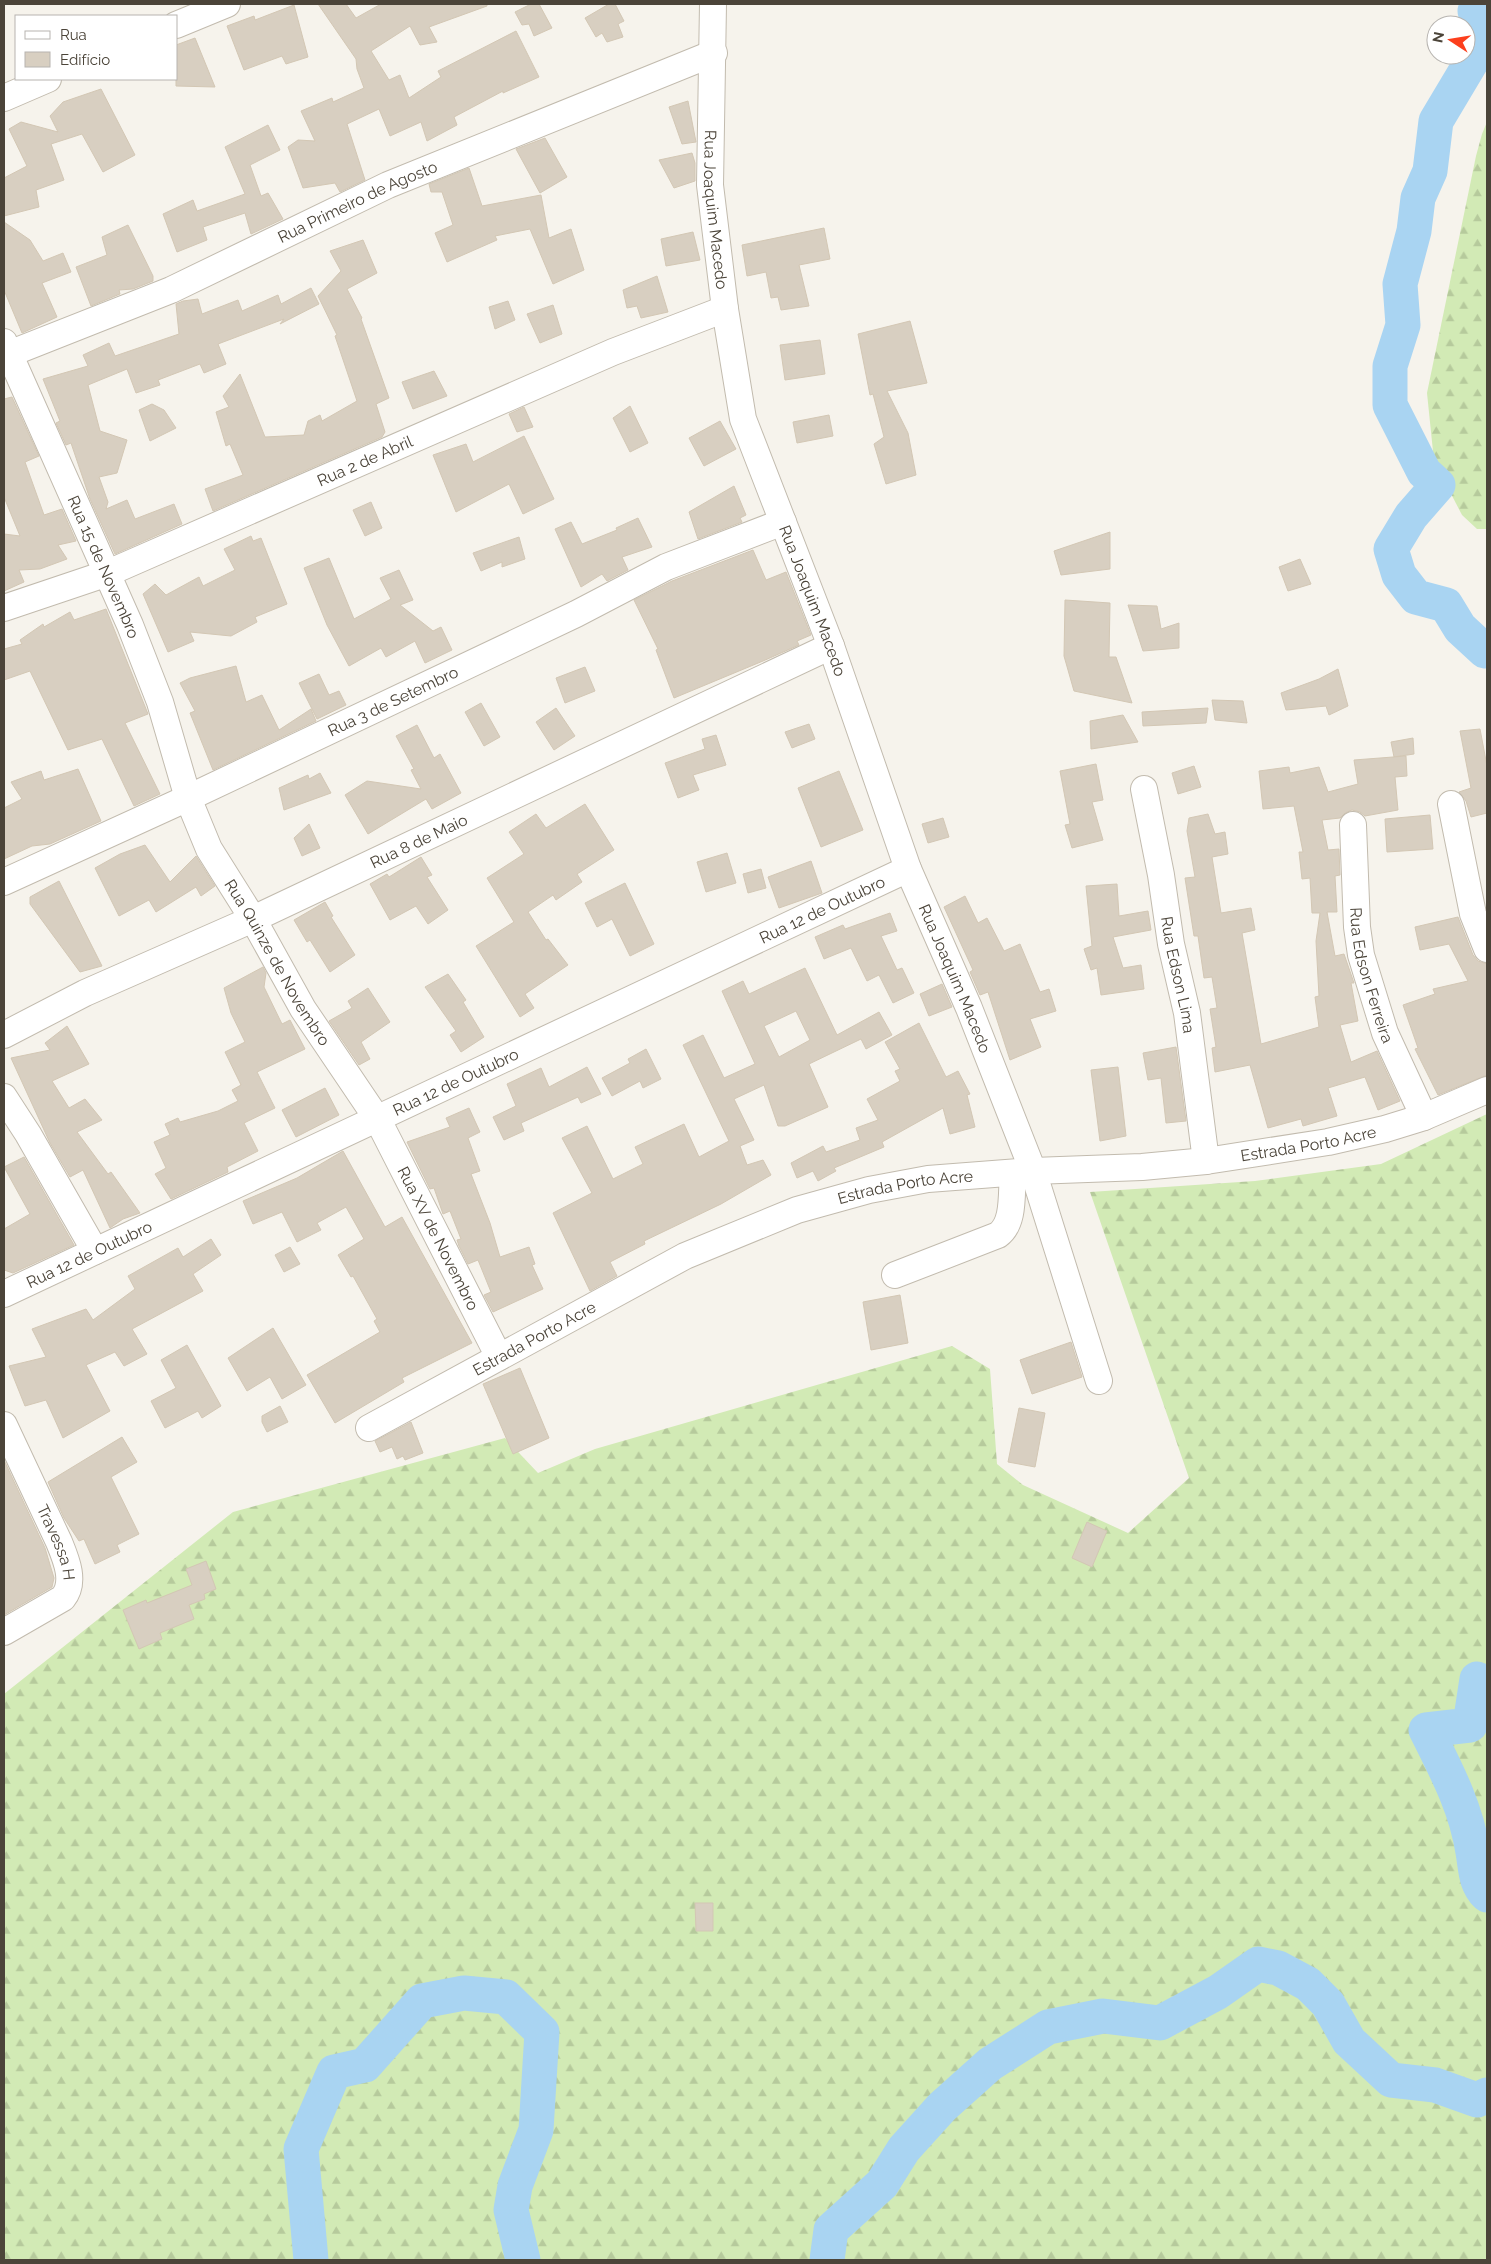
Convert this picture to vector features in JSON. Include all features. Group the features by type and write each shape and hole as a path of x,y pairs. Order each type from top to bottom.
{"street":[{"path":"178,24 227,4"},
{"name":"Rua Joaquim Macedo","path":"713,4 714,53 710,185 725,309 743,419 831,646 908,869 969,1008 1023,1172 1099,1381"},
{"name":"Rua Primeiro de Agosto","path":"5,351 171,290 388,185 714,53"},
{"path":"4,98 46,80"},
{"name":"Rua 2 de Abril","path":"4,608 108,573 613,352 725,309"},
{"name":"Rua 15 de Novembro","path":"5,351 108,573 160,702 188,798"},
{"name":"Rua 3 de Setembro","path":"4,882 188,798 567,618 666,567 783,522"},
{"name":"Rua 8 de Maio","path":"4,1035 85,993 253,920 831,646"},
{"name":"Rua Edson Lima","path":"1144,789 1172,944 1187,1013 1206,1162"},
{"name":"Rua Quinze de Novembro","path":"188,798 208,849 253,920 303,1009 378,1120"},
{"path":"1452,804 1473,914 1487,949"},
{"name":"Rua Edson Ferreira","path":"1353,825 1357,928 1361,955 1386,1033 1424,1117"},
{"name":"Rua 12 de Outubro","path":"4,1294 378,1120 603,1011 908,869"},
{"name":"Estrada Porto Acre","path":"369,1428 685,1256 796,1210 869,1190 928,1179 1023,1172 1142,1168 1206,1162 1336,1140 1424,1117 1487,1090"},
{"path":"4,1097 28,1134 96,1251"},
{"name":"Rua XV de Novembro","path":"378,1120 499,1357"},
{"path":"895,1275 998,1235 1005,1230 1023,1172"},
{"name":"Travessa H","path":"4,1426 60,1542 67,1561 69,1577 68,1593 63,1598 4,1632"}],"green space":[{"path":"1487,122 1487,529 1477,529 1462,515 1434,461 1427,393 1476,156"},
{"path":"1487,1114 1487,2260 4,2260 4,1694 233,1512 505,1438 538,1473 595,1449 952,1346 990,1369 997,1464 1023,1485 1128,1533 1189,1478 1090,1192 1255,1181 1381,1164"}],"building":[{"path":"318,4 346,4 356,18 381,4 487,4 487,6 429,27 437,42 420,45 410,26 371,51 389,80 400,75 409,98 441,77 438,71 516,31 539,77 503,93 503,91 454,117 457,125 427,141 421,122 390,136 379,109 347,124 365,180 340,192 335,183 303,188 288,147 298,140 315,141 301,111 332,98 333,102 364,88 357,69 356,59"},
{"path":"531,4 539,4 552,28 534,36 529,24 522,25 515,12"},
{"path":"609,4 615,4 624,21 618,24 623,37 607,42 602,33 596,37 585,18"},
{"path":"294,5 308,57 286,64 282,56 244,70 227,26 254,16 255,20"},
{"path":"195,38 215,87 176,86 176,80 178,80 178,44"},
{"path":"101,89 135,155 103,172 82,134 51,144 64,180 36,190 39,207 4,216 4,178 27,166 9,129 21,122 58,132 50,116 63,102"},
{"path":"688,101 696,142 682,144 669,107"},
{"path":"268,125 280,150 250,165 261,196 268,193 283,219 251,234 245,213 203,227 207,240 177,252 163,214 193,200 197,211 245,194 225,147"},
{"path":"545,138 567,177 540,193 516,149"},
{"path":"692,153 695,163 695,181 674,188 659,160"},
{"path":"469,168 482,206 541,195 549,238 571,229 584,270 553,284 530,229 495,236 497,240 447,262 435,233 453,225 442,192 431,192 429,184"},
{"path":"4,222 30,240 43,261 63,253 71,272 42,283 57,317 22,333 4,290"},
{"path":"128,225 153,276 153,281 133,289 119,290 120,294 91,306 76,267 107,255 102,237"},
{"path":"824,228 830,259 799,265 809,306 781,310 778,297 771,298 766,272 747,276 742,245"},
{"path":"693,232 700,260 666,266 661,239"},
{"path":"363,240 377,273 347,289 362,318 389,398 376,404 385,432 382,437 213,511 205,489 243,475 230,444 226,446 216,412 229,407 223,396 240,374 265,437 304,435 308,421 320,415 322,421 357,401 335,336 337,335 318,296 341,271 330,251"},
{"path":"657,276 668,312 641,318 637,306 627,308 623,290"},
{"path":"311,288 319,304 280,324 284,319 218,344 226,364 204,373 200,364 158,380 160,385 136,393 127,369 88,385 100,431 127,440 117,473 99,477 108,502 106,509 127,500 135,519 174,504 182,524 115,554 90,499 71,443 66,445 56,423 60,421 43,379 88,366 83,355 109,343 115,356 179,334 176,304 183,301 198,299 202,314 238,300 242,311 278,295 281,304"},
{"path":"508,301 515,320 495,329 489,307"},
{"path":"553,305 562,334 540,343 527,314"},
{"path":"910,321 927,383 887,391 908,433 916,475 886,484 874,444 884,437 873,394 870,395 858,334"},
{"path":"820,340 825,374 785,380 780,345"},
{"path":"434,371 447,396 413,409 402,382"},
{"path":"12,397 39,456 25,462 44,515 62,509 76,541 58,545 67,559 40,569 19,570 24,582 4,591 4,534 20,536 4,497 4,399"},
{"path":"152,404 164,410 176,428 150,441 139,410"},
{"path":"630,406 648,443 630,452 613,418"},
{"path":"524,407 533,427 517,432 509,414"},
{"path":"829,415 833,436 797,443 793,422"},
{"path":"720,421 736,449 704,466 689,438"},
{"path":"524,436 554,499 523,514 509,484 456,512 433,455 466,444 473,462"},
{"path":"734,486 746,515 740,518 742,522 698,539 689,512"},
{"path":"371,502 382,528 365,536 353,510"},
{"path":"638,518 652,547 622,557 628,570 607,581 602,574 581,587 555,529 571,522 582,544 617,530 616,528"},
{"path":"1110,532 1110,569 1061,575 1054,551"},
{"path":"251,536 253,541 261,538 287,604 255,617 257,622 231,636 190,632 194,641 168,652 143,594 155,584 166,595 199,577 203,586 235,570 224,549"},
{"path":"519,537 525,559 502,567 502,562 481,571 473,553"},
{"path":"753,550 766,580 786,572 811,635 797,641 799,645 674,698 656,650 658,649 634,600 672,581"},
{"path":"329,558 354,619 391,599 380,578 399,570 413,600 400,605 433,631 441,627 452,650 425,663 415,641 386,657 381,648 349,666 327,625 304,568"},
{"path":"1300,559 1311,584 1288,591 1279,567"},
{"path":"1065,600 1110,603 1109,657 1116,657 1132,703 1074,691 1064,656"},
{"path":"1128,605 1157,606 1161,629 1179,623 1179,648 1143,651"},
{"path":"106,609 148,714 125,723 160,794 134,806 102,739 68,750 30,671 4,680 4,649 22,644 20,640 43,624 44,627 70,612 74,620"},
{"path":"236,666 246,702 262,695 279,730 311,709 316,721 213,770 190,713 195,711 180,683 190,678"},
{"path":"585,667 595,691 565,703 556,678"},
{"path":"1338,669 1348,706 1329,715 1326,706 1286,710 1281,693 1319,679"},
{"path":"319,674 329,695 339,691 346,705 317,719 299,683"},
{"path":"1212,700 1243,701 1247,723 1215,720"},
{"path":"481,703 500,737 484,746 465,712"},
{"path":"556,708 575,736 554,750 536,722"},
{"path":"1208,708 1206,723 1143,726 1142,712"},
{"path":"1123,715 1138,742 1091,749 1090,721"},
{"path":"809,724 815,739 792,748 785,732"},
{"path":"417,725 434,758 440,754 461,793 432,809 426,799 368,834 345,795 367,781 421,789 411,770 414,769 396,736"},
{"path":"1480,729 1487,766 1487,813 1471,817 1466,801 1459,792 1471,788 1460,731"},
{"path":"716,735 726,765 693,775 699,790 678,798 665,763 705,749 702,739"},
{"path":"1413,738 1414,754 1394,757 1391,742"},
{"path":"1406,756 1407,776 1395,777 1398,810 1365,816 1360,812 1352,810 1340,818 1322,820 1328,850 1339,849 1340,875 1335,876 1337,912 1327,912 1335,956 1344,954 1354,983 1351,983 1358,1021 1340,1025 1351,1062 1377,1051 1400,1101 1378,1110 1365,1077 1328,1088 1337,1116 1303,1126 1301,1119 1268,1128 1250,1065 1215,1072 1212,1048 1216,1047 1210,1009 1217,1008 1212,977 1204,978 1198,936 1194,936 1185,878 1195,877 1187,831 1189,818 1208,814 1215,834 1225,832 1228,854 1212,857 1221,913 1251,908 1255,930 1242,933 1261,1044 1319,1027 1315,997 1319,996 1316,941 1320,913 1312,913 1310,878 1302,879 1299,852 1303,852 1294,806 1263,809 1259,771 1289,767 1290,773 1319,767 1328,792 1358,784 1354,760"},
{"path":"1096,764 1103,800 1092,802 1103,840 1072,848 1065,825 1070,824 1060,771"},
{"path":"1194,766 1201,787 1178,794 1172,773"},
{"path":"78,769 101,821 50,844 32,846 4,859 4,808 22,799 11,782 41,771 44,780"},
{"path":"839,771 863,830 821,847 798,788"},
{"path":"320,773 331,793 284,810 279,788 308,775 309,779"},
{"path":"585,804 614,850 577,874 582,882 556,900 553,895 528,912 546,940 548,939 568,965 525,994 534,1008 520,1017 476,946 514,922 487,878 524,854 509,832 536,814 546,828"},
{"path":"1430,815 1433,849 1387,852 1385,819"},
{"path":"943,818 949,837 928,843 922,824"},
{"path":"309,824 320,848 302,856 294,838"},
{"path":"145,845 170,882 196,856 215,886 201,896 196,887 156,912 149,900 119,916 95,868 120,854"},
{"path":"727,853 736,883 706,892 697,862"},
{"path":"421,857 432,875 427,877 448,910 428,924 416,906 390,920 370,884 387,874 389,877"},
{"path":"811,861 822,893 779,908 768,877"},
{"path":"761,869 766,888 748,893 743,874"},
{"path":"59,881 102,966 80,972 30,904 30,897"},
{"path":"625,883 654,944 630,956 612,919 597,927 585,903"},
{"path":"1117,884 1119,916 1148,911 1151,930 1113,937 1123,968 1141,965 1144,989 1101,995 1097,968 1091,970 1084,949 1092,946 1086,886"},
{"path":"965,896 978,923 987,918 1004,951 1020,944 1040,992 1049,989 1056,1011 1030,1019 1041,1047 1010,1060 988,992 980,995 970,972 973,970 944,907"},
{"path":"325,902 333,916 331,917 355,955 330,972 310,940 307,942 294,920"},
{"path":"890,913 897,931 881,936 897,970 902,968 914,993 893,1003 879,975 867,981 851,948 824,959 815,937 843,925 845,929"},
{"path":"1458,917 1473,955 1478,961 1487,964 1487,1075 1438,1095 1415,1049 1418,1048 1403,1005 1435,994 1433,989 1468,981 1449,944 1420,950 1415,927"},
{"path":"263,967 266,973 264,987 282,1024 290,1020 305,1049 257,1072 275,1108 244,1123 258,1151 227,1167 228,1172 171,1199 155,1174 166,1168 154,1142 170,1135 165,1124 178,1118 180,1122 218,1111 238,1101 232,1090 241,1085 225,1052 245,1042 231,1013 224,988"},
{"path":"805,968 837,1035 879,1012 892,1035 866,1049 861,1039 809,1064 828,1107 785,1126 778,1126 764,1085 734,1099 754,1140 740,1146 747,1165 763,1160 771,1175 721,1204 644,1241 645,1244 610,1262 617,1276 590,1291 553,1213 592,1193 562,1138 587,1126 613,1179 643,1164 635,1147 684,1124 699,1157 729,1141 683,1045 703,1035 724,1078 755,1064 722,991 743,981 749,994","holes":["796,1011 810,1040 779,1057 764,1026"]},
{"path":"448,974 466,1000 463,1002 484,1037 461,1052 450,1035 456,1031 425,987"},
{"path":"942,984 952,1007 929,1016 920,994"},
{"path":"368,988 390,1022 361,1042 370,1059 359,1065 329,1021 352,1008 348,1001"},
{"path":"919,1023 946,1077 958,1071 970,1094 967,1095 975,1127 950,1134 943,1108 882,1142 884,1147 834,1168 836,1171 818,1181 813,1171 797,1178 791,1163 823,1146 826,1152 860,1140 856,1128 878,1120 867,1099 900,1081 895,1071 900,1069 885,1042"},
{"path":"67,1026 89,1064 52,1081 69,1108 85,1099 102,1120 77,1132 108,1174 111,1172 140,1213 123,1219 110,1228 83,1170 70,1177 50,1143 11,1058 50,1050 45,1043"},
{"path":"1176,1047 1186,1121 1166,1123 1161,1078 1148,1080 1143,1053"},
{"path":"646,1049 661,1079 643,1088 640,1081 612,1096 602,1078 630,1063 628,1059"},
{"path":"587,1067 601,1094 581,1103 578,1097 521,1123 524,1131 504,1140 493,1117 516,1106 507,1084 541,1068 549,1087"},
{"path":"1118,1067 1126,1136 1100,1141 1091,1070"},
{"path":"325,1088 339,1115 296,1137 282,1110"},
{"path":"469,1108 480,1132 468,1138 480,1171 471,1174 490,1223 500,1257 529,1247 535,1264 532,1265 543,1289 493,1312 484,1295 491,1292 478,1260 468,1264 459,1246 457,1240 461,1239 450,1211 443,1214 434,1188 430,1189 407,1142 450,1127 446,1118"},
{"path":"343,1151 385,1227 402,1217 472,1343 402,1378 404,1382 335,1423 307,1375 380,1332 374,1321 377,1319 353,1276 351,1277 338,1255 364,1239 346,1207 317,1223 321,1230 297,1242 282,1212 253,1224 243,1201 297,1178"},
{"path":"24,1157 74,1245 13,1273 4,1270 4,1229 30,1214 4,1167"},
{"path":"211,1239 221,1255 193,1274 203,1291 132,1329 147,1354 124,1366 115,1352 86,1365 110,1411 63,1438 46,1400 25,1406 9,1366 46,1357 32,1329 86,1309 93,1320 135,1289 128,1276 178,1248 183,1257"},
{"path":"290,1247 300,1264 284,1272 275,1255"},
{"path":"900,1295 908,1343 871,1350 863,1302"},
{"path":"273,1328 306,1385 282,1399 270,1377 247,1391 228,1358"},
{"path":"1071,1342 1082,1377 1032,1394 1020,1360"},
{"path":"187,1345 221,1406 202,1418 198,1411 165,1428 151,1401 176,1388 161,1360"},
{"path":"520,1368 549,1438 513,1454 483,1384"},
{"path":"280,1406 288,1422 267,1432 262,1422 262,1416"},
{"path":"1019,1408 1045,1413 1035,1467 1008,1462"},
{"path":"411,1422 423,1453 405,1460 403,1456 397,1459 392,1447 380,1452 375,1441"},
{"path":"122,1437 137,1462 111,1477 139,1534 117,1545 120,1552 95,1564 84,1539 79,1541 64,1518 48,1482"},
{"path":"4,1460 45,1548 54,1578 52,1587 4,1615"},
{"path":"1087,1522 1107,1531 1092,1567 1072,1558"},
{"path":"206,1561 216,1589 204,1594 205,1599 189,1605 194,1619 160,1633 162,1639 139,1649 123,1610 146,1600 147,1603 192,1585 186,1569"},
{"path":"695,1903 713,1903 713,1931 696,1931"}],"waterway":[{"path":"1487,11 1475,11 1485,39 1436,121 1430,171 1418,198 1414,231 1400,284 1403,325 1390,366 1390,405 1424,472 1438,485 1411,516 1391,549 1399,575 1416,597 1446,605 1460,628 1485,651 1487,650"},
{"path":"1487,1687 1477,1679 1470,1725 1426,1730 1448,1774 1466,1820 1478,1881 1487,1895"},
{"path":"827,2260 831,2230 882,2184 904,2149 942,2107 990,2064 1048,2027 1103,2016 1160,2023 1218,1992 1258,1964 1278,1968 1308,1984 1328,2004 1349,2041 1391,2080 1435,2085 1477,2100 1487,2095"},
{"path":"311,2260 301,2149 334,2072 365,2065 422,2001 464,1993 506,1997 542,2032 536,2130 515,2186 511,2210 523,2260"}]}
